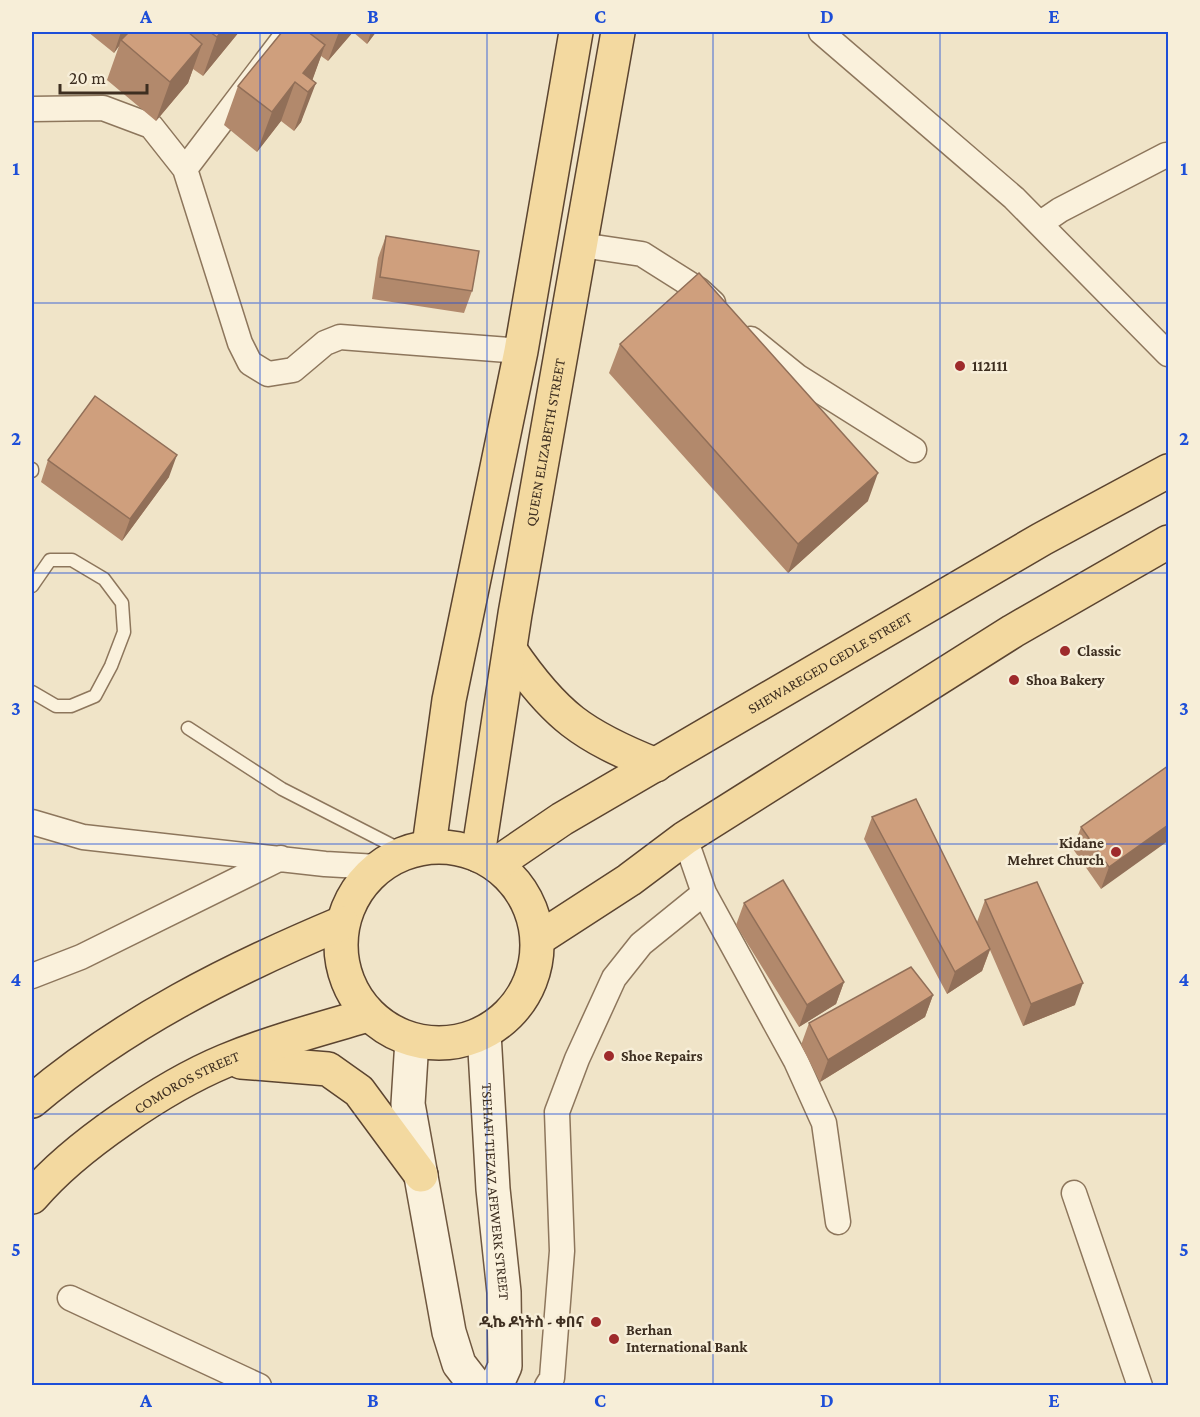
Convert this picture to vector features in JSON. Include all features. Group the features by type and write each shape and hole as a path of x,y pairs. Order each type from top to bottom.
{"main road":[{"path":"404,855 449,700 521,351 576,32"},
{"name":"QUEEN ELIZABETH STREET","path":"487,859 510,650 618,32"},
{"name":"SHEWAREGED GEDLE STREET","path":"487,859 656,765 1042,540 1168,471"},
{"path":"538,939 629,880 685,838 1013,631 1165,549"},
{"path":"510,650 529,678 567,719 608,746 656,765"},
{"path":"454,847 487,859 517,885 531,910 538,939 535,968 523,996 506,1016 484,1033 453,1042 436,1044 412,1040 395,1034 368,1015 349,988 340,956 342,923 355,892 404,855 454,847"},
{"path":"32,1101 69,1069 174,1003 268,954 342,923"},
{"name":"COMOROS STREET","path":"32,1197 101,1135 168,1090 224,1061 368,1015"},
{"name":"TSEHAFI TIEZAZ AFEWERK STREET","path":"484,1033 493,1189 504,1292 505,1366 496,1386"},
{"path":"412,1040 408,1104 449,1332 459,1364 476,1386"},
{"path":"224,1061 282,1063 328,1069 359,1091 421,1175"}],"street":[{"path":"185,169 289,32"},
{"path":"821,32 1041,224 1168,354"},
{"path":"32,110 103,108 151,126 185,169 240,344 250,363 268,374 293,370 325,342 340,337 521,351"},
{"path":"1041,224 1060,210 1166,155"},
{"path":"581,245 642,255 677,275 699,290 746,335 798,377 914,450"},
{"path":"32,822 83,837 281,858 404,855"},
{"path":"685,838 704,893 796,1061 824,1123 838,1222"},
{"path":"32,976 81,957 281,858"},
{"path":"547,1386 552,1378 562,1251 557,1112 577,1059 614,978 641,944 704,893"},
{"path":"1074,1193 1140,1386"},
{"path":"70,1298 259,1386"}],"lane":[{"path":"32,586 50,560 72,560 104,579 122,603 124,632 111,666 94,696 71,706 56,705 32,692"},
{"path":"188,728 282,789 404,855"}],"building":[{"path":"129,32 188,32 202,44 170,82 121,40"},
{"path":"210,32 221,32 217,37"},
{"path":"282,32 308,32 325,45 303,73 316,83 308,92 295,82 272,112 238,86"},
{"path":"386,236 479,251 472,291 380,277"},
{"path":"699,273 878,473 798,544 620,344"},
{"path":"95,396 177,455 130,519 48,460"},
{"path":"1168,766 1168,825 1109,867 1081,827"},
{"path":"916,799 990,949 955,972 872,817"},
{"path":"783,880 844,982 807,1005 744,903"},
{"path":"1037,882 1083,983 1031,1004 985,900"},
{"path":"911,967 933,995 828,1060 809,1023"}],"place":[{"name":"112111","path":"960,366"},
{"name":"Classic","path":"1065,651"},
{"name":"Shoa Bakery","path":"1014,680"},
{"name":"Kidane Mehret Church","path":"1116,852"},
{"name":"Shoe Repairs","path":"609,1056"},
{"name":"ዲኬ ዶነትስ - ቀበና","path":"596,1322"},
{"name":"Berhan International Bank","path":"614,1339"}]}
